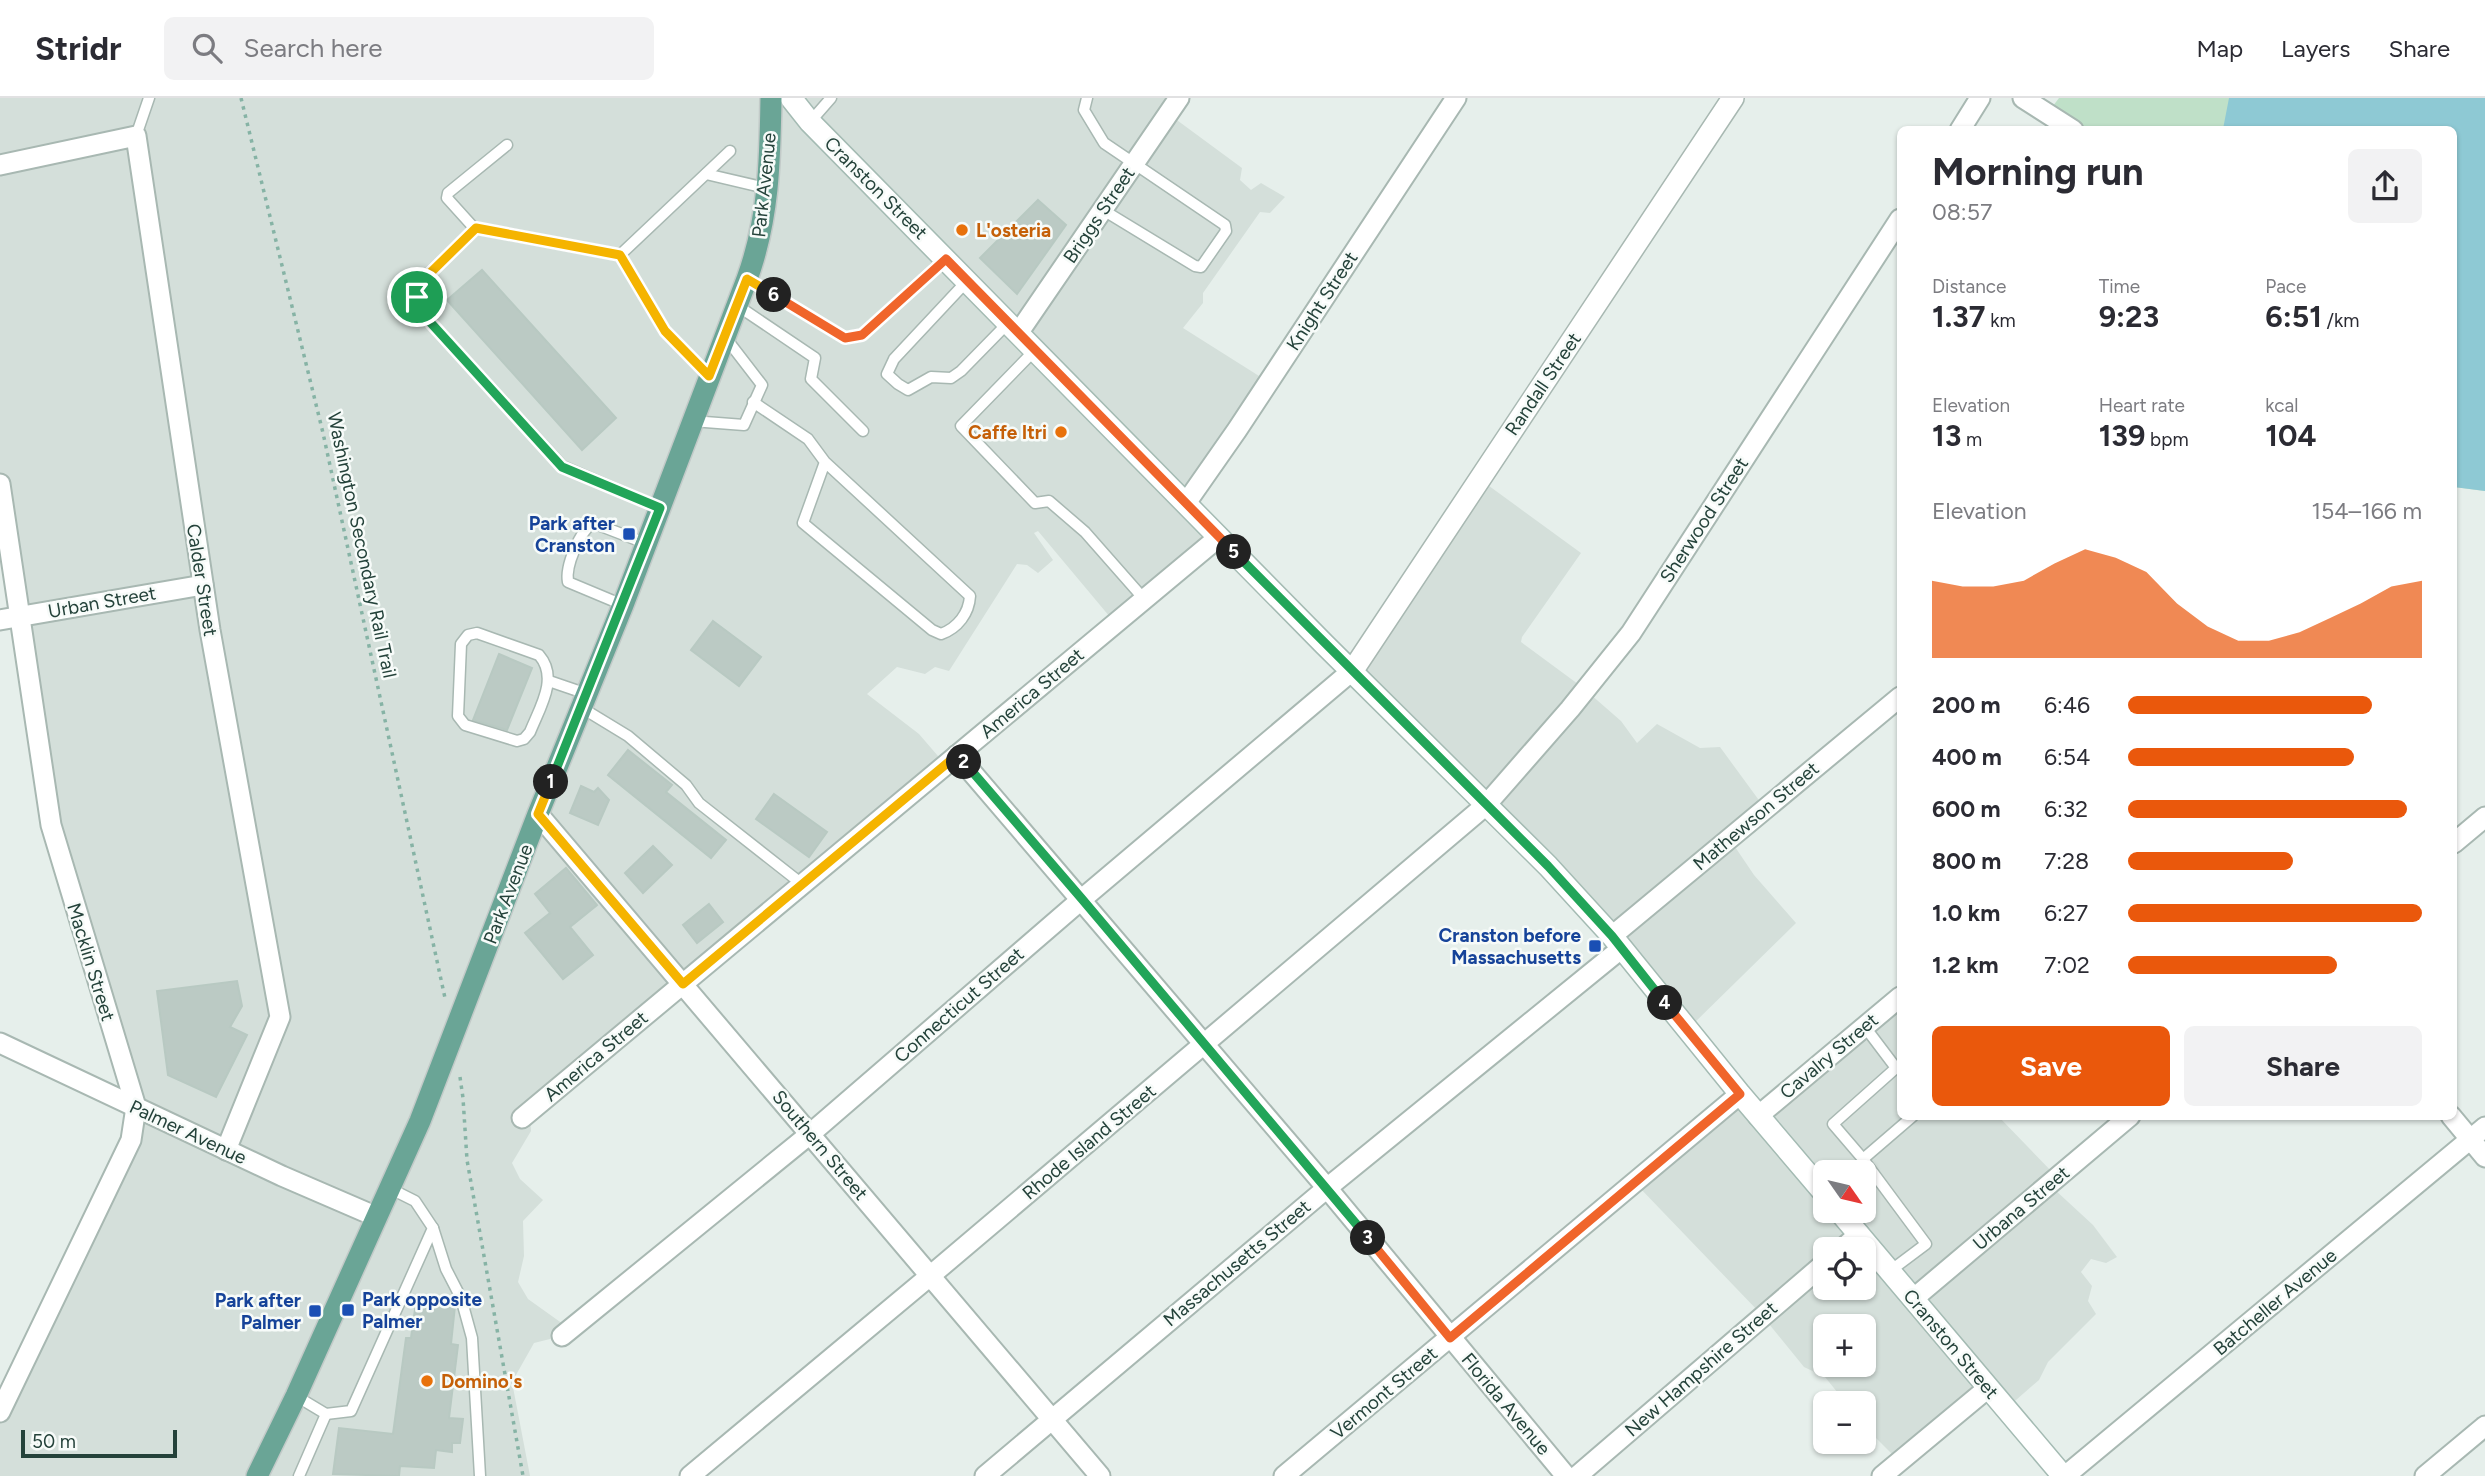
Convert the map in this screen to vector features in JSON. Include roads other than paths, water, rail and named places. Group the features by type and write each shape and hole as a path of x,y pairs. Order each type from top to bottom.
{"main road":[{"name":"Park Avenue","path":"257,1476 391,1189 453,1039 737,306 764,225 771,98"},
{"name":"Cranston Street","path":"791,98 810,122 1219,537 1548,866 1617,942 1813,1180"},
{"name":"Randall Street","path":"1353,670 1733,98"},
{"name":"Cranston Street","path":"1849,1223 2064,1476"}],"street":[{"name":"Briggs Street","path":"1014,327 1102,210 1179,98"},
{"name":"Knight Street","path":"1186,503 1456,98"},
{"path":"1962,126 1980,98"},
{"path":"2023,98 2067,126"},
{"path":"0,165 136,136"},
{"name":"Calder Street","path":"136,136 203,585 280,1017 226,1150"},
{"name":"Sherwood Street","path":"1486,805 1570,709 1630,633 1897,224"},
{"name":"Macklin Street","path":"0,484 51,825 136,1107 131,1140 0,1412"},
{"name":"America Street","path":"522,1118 1219,537"},
{"name":"Urban Street","path":"0,620 203,585"},
{"name":"Connecticut Street","path":"562,1336 810,1134 1353,670"},
{"name":"Mathewson Street","path":"1617,942 1897,700"},
{"name":"Florida Avenue","path":"957,755 1205,1044 1566,1476"},
{"name":"Rhode Island Street","path":"690,1476 1486,805"},
{"name":"Southern Street","path":"538,814 1100,1476"},
{"path":"2457,840 2485,817"},
{"name":"Massachusetts Street","path":"985,1476 1617,942"},
{"name":"Cavalry Street","path":"1758,1116 1897,1000"},
{"name":"Palmer Avenue","path":"0,1043 226,1150 377,1217"},
{"name":"Vermont Street","path":"1284,1476 1740,1094"},
{"name":"Urbana Street","path":"1913,1298 2125,1120"},
{"path":"2457,1120 2478,1133 2485,1157"},
{"name":"Batcheller Avenue","path":"2064,1476 2478,1133"},
{"path":"1855,1237 1859,1234"},
{"name":"New Hampshire Street","path":"1577,1476 1813,1273"},
{"path":"1882,1476 1988,1388"},
{"path":"2424,1476 2485,1426"}],"lane":[{"path":"136,136 149,98"},
{"path":"810,122 831,98"},
{"path":"1087,98 1084,110 1104,143 1225,225 1226,231 1201,267 1195,266 1102,210"},
{"path":"507,145 448,193 447,198 475,229 620,255 665,331 709,376"},
{"path":"620,255 730,151"},
{"path":"706,174 767,188"},
{"path":"475,229 421,282 417,297 420,311 562,467 660,508"},
{"path":"747,279 845,338 862,335 946,259"},
{"path":"968,281 894,359 887,374 908,390 931,377 951,378 1014,327"},
{"path":"737,306 815,358 811,379 863,431"},
{"path":"692,421 744,425 762,386 725,337"},
{"path":"1035,349 961,426 1035,503 1049,502 1084,532 1144,599"},
{"path":"753,401 808,439 825,462 970,596 969,606 952,630 941,634 932,630 803,523 825,462"},
{"path":"622,605 568,582 566,572 584,528 593,523 645,543"},
{"path":"477,633 539,654 548,671 549,681 530,732 517,741 465,725 458,716 461,644 468,635 477,633"},
{"path":"549,681 584,701 628,736 686,785 699,803 802,884"},
{"path":"1865,1027 1897,1070"},
{"path":"1890,1271 1926,1244 1863,1159 1833,1124 1897,1072"},
{"path":"1863,1159 1908,1120"},
{"path":"391,1189 415,1201 433,1228 446,1269 461,1298 472,1338 480,1476"},
{"path":"296,1396 326,1414 351,1411 433,1228"},
{"path":"299,1476 326,1414"}],"water":[{"path":"2229,98 2485,98 2485,491 2457,487 2457,126 2224,126"}],"place":[{"name":"L'osteria","path":"962,230"},
{"name":"Caffe Itri","path":"1061,432"},
{"name":"Park after Cranston","path":"629,534"},
{"name":"Cranston before Massachusetts","path":"1595,946"},
{"name":"Park opposite Palmer","path":"348,1310"},
{"name":"Park after Palmer","path":"315,1311"},
{"name":"Domino's","path":"427,1381"}]}
